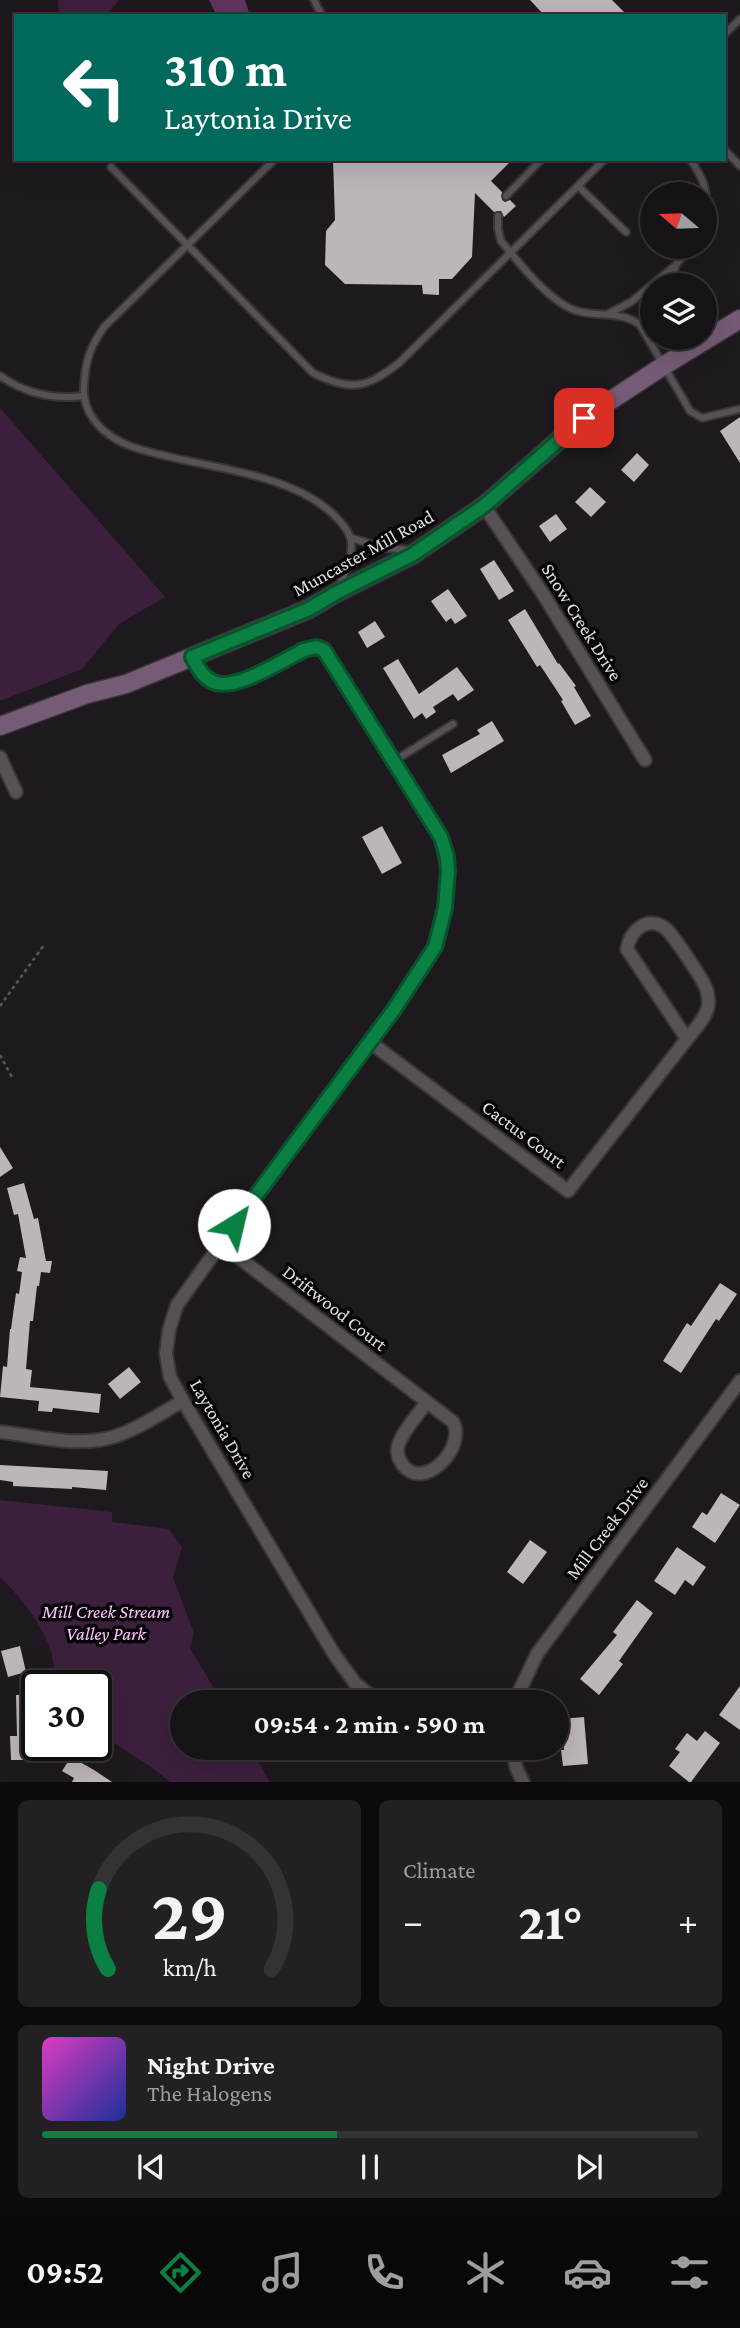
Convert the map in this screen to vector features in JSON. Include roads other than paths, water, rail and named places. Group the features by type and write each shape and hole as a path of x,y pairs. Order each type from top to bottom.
{"main road":[{"name":"Muncaster Mill Road","path":"717,330 740,319"},
{"name":"Muncaster Mill Road","path":"0,726 87,694 125,684 309,609 419,550 484,506 584,418 663,366 681,350"}],"street":[{"name":"Snow Creek Drive","path":"484,506 543,594 645,760"},
{"name":"Laytonia Drive","path":"192,657 202,674 214,683 229,684 304,650 316,647 324,650 441,837 447,857 445,908 435,947 393,1011 177,1305 169,1330 166,1354 170,1377 183,1401 334,1654 363,1690"},
{"path":"0,757 16,792"},
{"name":"Cactus Court","path":"370,1042 568,1191 687,1039 708,1006 707,988 666,928 652,923 637,928 629,936 627,949 687,1039"},
{"name":"Driftwood Court","path":"220,1243 453,1422 457,1429 457,1440 442,1462 424,1474 415,1473 403,1466 397,1447 426,1403"},
{"name":"Mill Creek Drive","path":"520,1690 537,1654 740,1381"},
{"path":"0,1432 80,1441 100,1440 130,1431 183,1401"},
{"path":"515,1760 523,1782"}],"lane":[{"path":"726,32 740,19"},
{"path":"726,151 740,166"},
{"path":"273,161 104,327 90,347 85,363 83,396 87,411 99,427 120,442 158,454 239,472 290,488 320,502 338,519 351,537 393,549 419,550"},
{"path":"506,196 540,161"},
{"path":"111,167 313,373 335,384 358,384 376,380 399,363 603,161"},
{"path":"691,161 704,182"},
{"path":"578,186 626,232"},
{"path":"498,216 502,241 555,300 579,311 630,317 640,325 690,411 702,418 740,409"},
{"path":"606,315 631,302 680,259"},
{"path":"673,273 676,265"},
{"path":"0,376 40,395 64,399 83,396"},
{"path":"336,593 349,565 351,537"},
{"path":"394,761 453,724"}],"park label":[{"name":"Mill Creek Stream Valley Park","path":"106,1622"}]}
